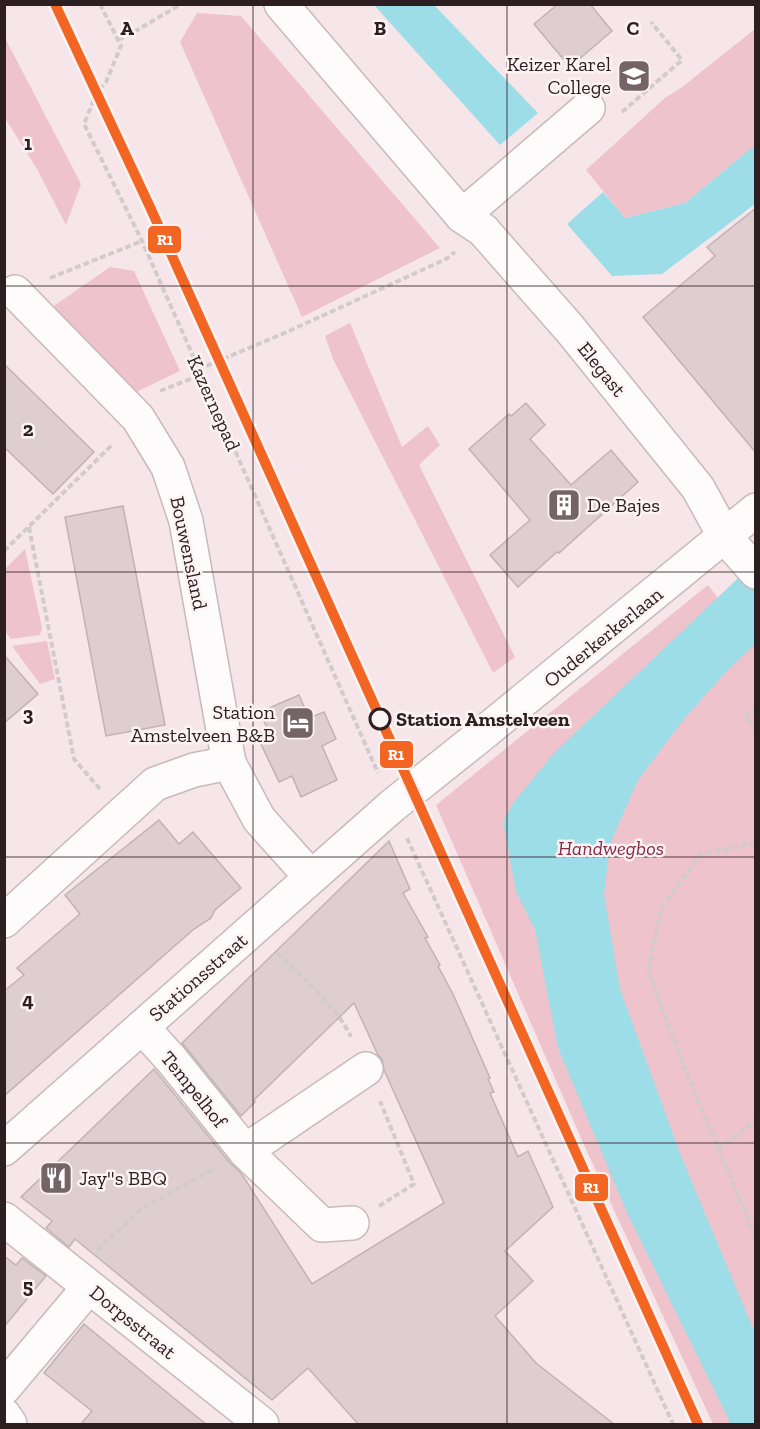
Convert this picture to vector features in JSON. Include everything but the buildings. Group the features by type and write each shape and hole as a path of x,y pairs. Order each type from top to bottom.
{"street":[{"name":"Elegast","path":"281,4 472,223 570,329 698,488 725,537 752,568"},
{"path":"472,223 588,108"},
{"name":"Bouwensland","path":"15,292 138,418 168,467 186,521 229,763 259,819 312,877"},
{"name":"Ouderkerkerlaan","path":"392,806 756,510"},
{"path":"4,921 155,784 194,770 229,763"},
{"name":"Stationsstraat","path":"4,1149 392,806"},
{"name":"Tempelhof","path":"142,1027 171,1059 245,1151 322,1225 352,1223"},
{"path":"245,1151 366,1070"},
{"name":"Dorpsstraat","path":"4,1219 262,1425"},
{"path":"4,1388 81,1280"},
{"path":"4,1415 10,1425"}],"path":[{"path":"100,4 118,39 124,38 181,4"},
{"path":"214,4 243,4"},
{"name":"Kazernepad","path":"118,39 121,46 106,82 97,92 84,124 142,241 392,806 673,1425"},
{"path":"4,551 138,418 141,399 193,378 199,369 287,332 446,259 472,223"},
{"path":"15,292 142,241"},
{"path":"29,527 74,759 122,815"},
{"path":"756,707 745,716 756,730"},
{"path":"756,843 701,854 661,909 648,971 689,1079 756,1238"},
{"path":"718,1149 756,1120"},
{"path":"81,1280 140,1209 245,1151"}],"green space":[{"path":"197,13 241,16 440,248 302,317 180,42"},
{"path":"755,29 755,145 685,203 625,218 586,170 666,97 681,88"},
{"path":"4,36 81,184 66,225 37,169 5,118"},
{"path":"110,267 134,271 180,371 132,394 51,308"},
{"path":"350,323 402,447 428,426 440,445 419,465 515,657 493,673 333,359 325,336"},
{"path":"25,549 42,628 40,635 11,639 5,631 5,569"},
{"name":"Handwegbos","path":"708,585 755,646 755,1424 713,1424 584,1145 436,805"},
{"path":"47,641 55,679 40,684 12,646"}],"water":[{"path":"374,5 434,5 538,113 500,145"},
{"path":"755,145 755,204 662,274 612,276 567,224 603,192 625,218 685,203"},
{"path":"755,562 755,644 724,674 684,719 638,780 610,844 604,895 620,989 681,1156 755,1333 755,1424 731,1424 628,1215 558,1048 535,930 516,892 503,822 513,803 555,752"}],"transit line":[{"name":"R1","path":"55,4 150,207 698,1424"}],"place":[{"name":"Keizer Karel College","path":"634,76"},
{"name":"De Bajes","path":"564,505"},
{"name":"Station Amstelveen","path":"380,719"},
{"name":"Station Amstelveen B&B","path":"298,723"},
{"name":"Jay''s BBQ","path":"56,1178"}]}
